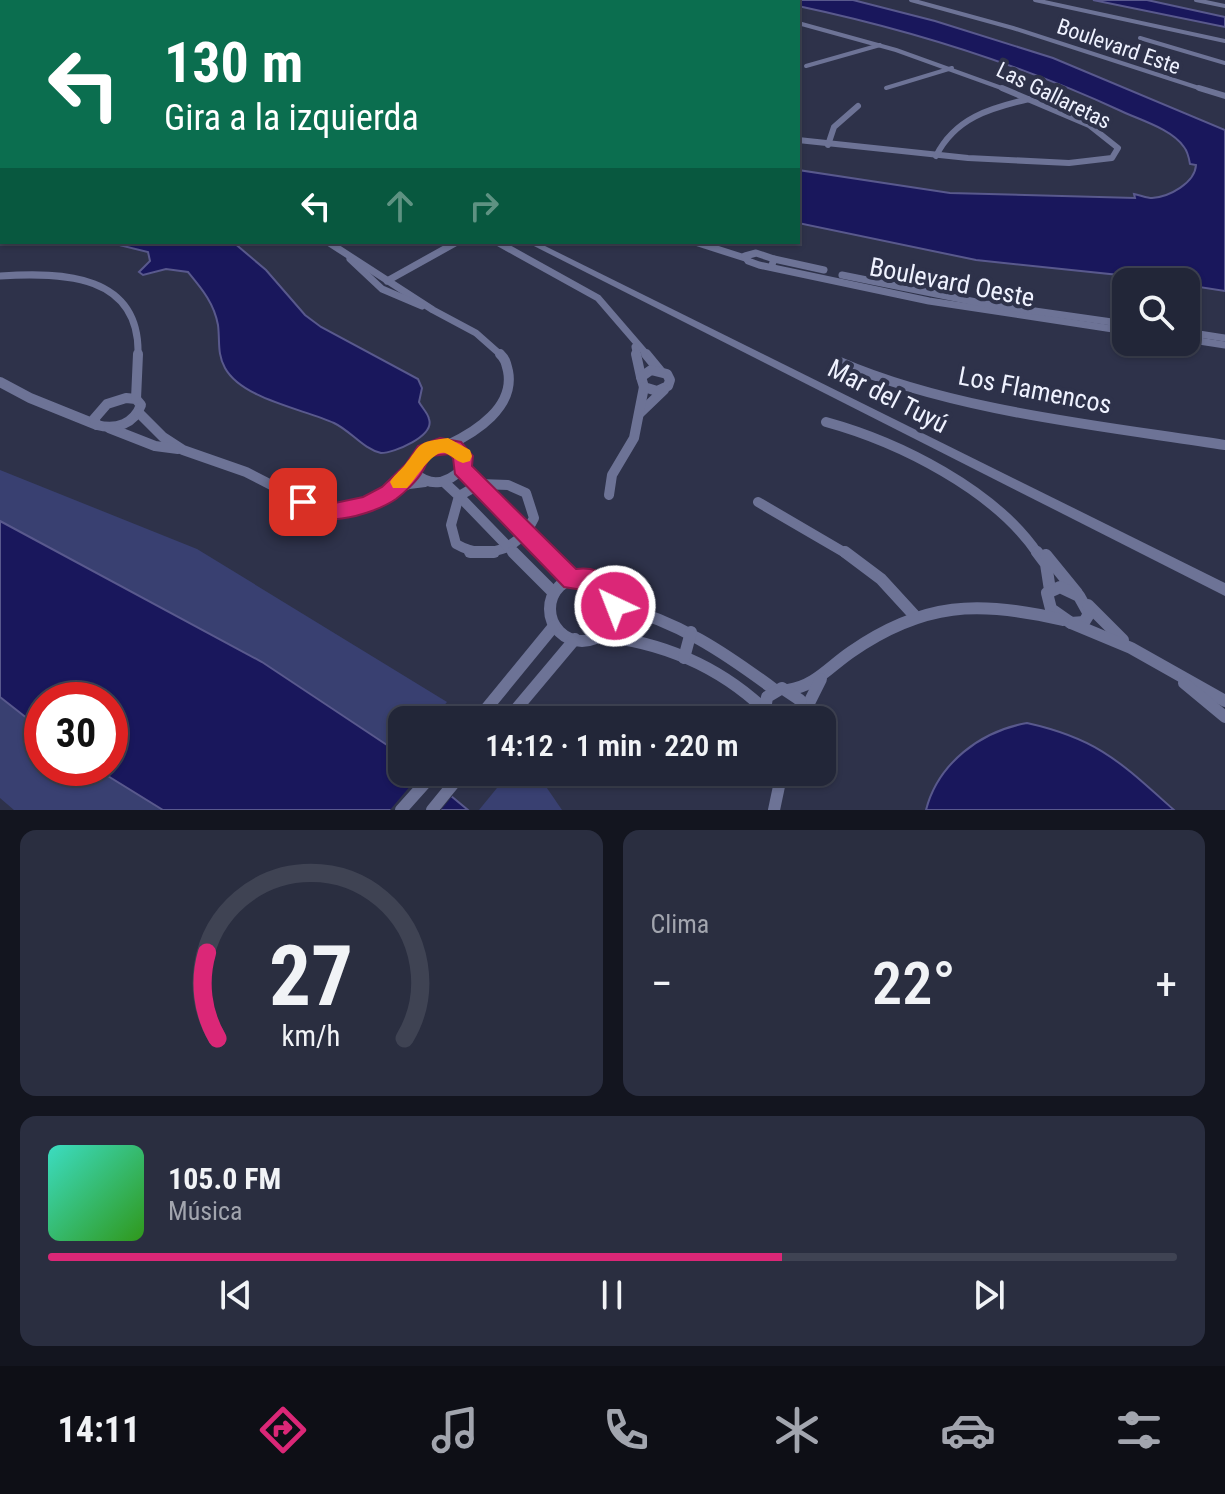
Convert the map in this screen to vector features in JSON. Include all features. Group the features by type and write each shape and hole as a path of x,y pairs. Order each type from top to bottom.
{"street":[{"name":"Boulevard Este","path":"911,0 970,14"},
{"name":"Boulevard Este","path":"918,0 1041,34 1225,94"},
{"path":"1035,0 1225,41"},
{"path":"1196,0 1225,6"},
{"name":"Las Gallaretas","path":"800,24 882,44 953,67 1107,137 1116,144 1117,152 1105,160 1086,162 936,156 800,140"},
{"path":"1140,38 1225,63"},
{"path":"806,66 882,44"},
{"path":"886,88 953,67"},
{"path":"936,156 947,137 965,121 999,106 1029,99"},
{"path":"828,145 830,133 836,124 858,106"},
{"path":"331,244 433,310 490,342 505,359 509,369 510,383 495,414 470,435 425,451 419,456 414,469 389,493"},
{"path":"376,288 453,244"},
{"path":"501,244 598,298 670,380 640,413"},
{"name":"Mar del Tuyú","path":"534,244 1225,590"},
{"path":"703,244 748,256"},
{"path":"719,244 748,256"},
{"path":"348,256 363,277 376,288 433,310"},
{"name":"Boulevard Oeste","path":"748,256 759,265 773,262 917,298 1112,329"},
{"path":"0,276 68,277 109,293 123,304 133,318 139,349 136,399 141,405 139,413 123,425 109,428"},
{"name":"Boulevard Oeste","path":"1029,314 1112,323"},
{"path":"1200,335 1220,340"},
{"path":"1200,339 1220,340"},
{"path":"609,495 612,475 634,438 640,413 642,382 633,340"},
{"name":"Los Flamencos","path":"840,362 874,377 941,394 1087,424 1225,445"},
{"path":"642,382 646,372 660,371"},
{"path":"97,425 94,419 99,411 136,380"},
{"path":"0,382 68,415 155,446 183,450 246,472 318,509 352,509 425,482 444,482 462,469 470,435"},
{"path":"642,382 657,391 665,389"},
{"path":"113,401 136,399"},
{"path":"68,415 99,411"},
{"path":"139,413 163,437 183,450"},
{"path":"826,422 856,428 954,479 999,511 1131,648"},
{"path":"448,445 463,456"},
{"path":"414,469 425,482"},
{"path":"462,469 572,579"},
{"path":"444,482 554,593"},
{"path":"480,484 504,484 518,488 529,496 534,508 534,521 511,548 474,553 459,546 450,534 449,522 459,496 480,484"},
{"path":"758,502 868,565 894,588 914,615"},
{"path":"1019,609 1033,605 1048,592 1060,587 1082,598 1088,619 1084,622 1067,621 1051,609 1048,592 1049,571 1034,544"},
{"path":"597,636 612,621 615,606 610,591 603,584 583,578 572,579 554,593 549,610 554,626 575,639 597,636 637,642 684,658 722,675 749,693 759,706"},
{"path":"615,606 661,618 691,632 782,690 800,698 802,706"},
{"path":"767,706 767,697 782,690 801,689 822,677 846,655 914,615 940,608 994,606 1067,621 1131,648 1225,701"},
{"path":"488,706 554,626"},
{"path":"684,658 691,632"},
{"path":"519,706 575,639"},
{"path":"1166,668 1225,717"},
{"path":"809,706 822,677"},
{"path":"401,810 422,786"},
{"path":"432,810 451,786"},
{"path":"774,810 779,786"}],"shaded area":[{"path":"800,0 853,0 935,21 1053,58 1225,130 1225,291 1200,287 1200,268 1112,268 1112,274 976,260 800,223 800,170 950,193 1135,198 1134,194 1152,198 1166,195 1180,188 1195,172 1196,165 1190,164 1184,147 1164,130 1042,77 922,37 800,6"},
{"path":"1093,0 1147,0 1225,17 1225,27"},
{"path":"115,244 235,244 266,270 305,315 321,327 418,379 422,388 419,402 429,419 426,431 403,447 381,453 368,448 334,423 274,402 245,388 233,379 222,363 218,325 203,290 188,272 166,269 143,275 139,272 150,261 148,252"},
{"path":"0,470 197,549 447,702 444,706 388,706 388,746 262,662 0,521"},
{"path":"0,521 262,662 388,746 388,786 439,786 468,810 163,810 124,786 128,786 128,682 24,682 24,716 0,697"},
{"path":"0,697 24,716 24,786 124,786 163,810 14,810 0,798"},
{"path":"1027,723 1073,737 1108,755 1174,810 926,810 940,778 964,752 994,733"},
{"path":"499,786 546,786 562,810 479,810"}],"pier":[{"path":"410,786 445,786 454,794 441,810 390,810"}],"slow traffic":[{"path":"400,482 414,469 419,456 432,447 455,447 463,456"}],"route":[{"path":"303,502 318,509 335,511 367,505 389,493 414,469 415,462 425,451 440,445 455,447 463,456 462,469 526,534 572,579 593,579 603,584 610,591 615,606"}]}
